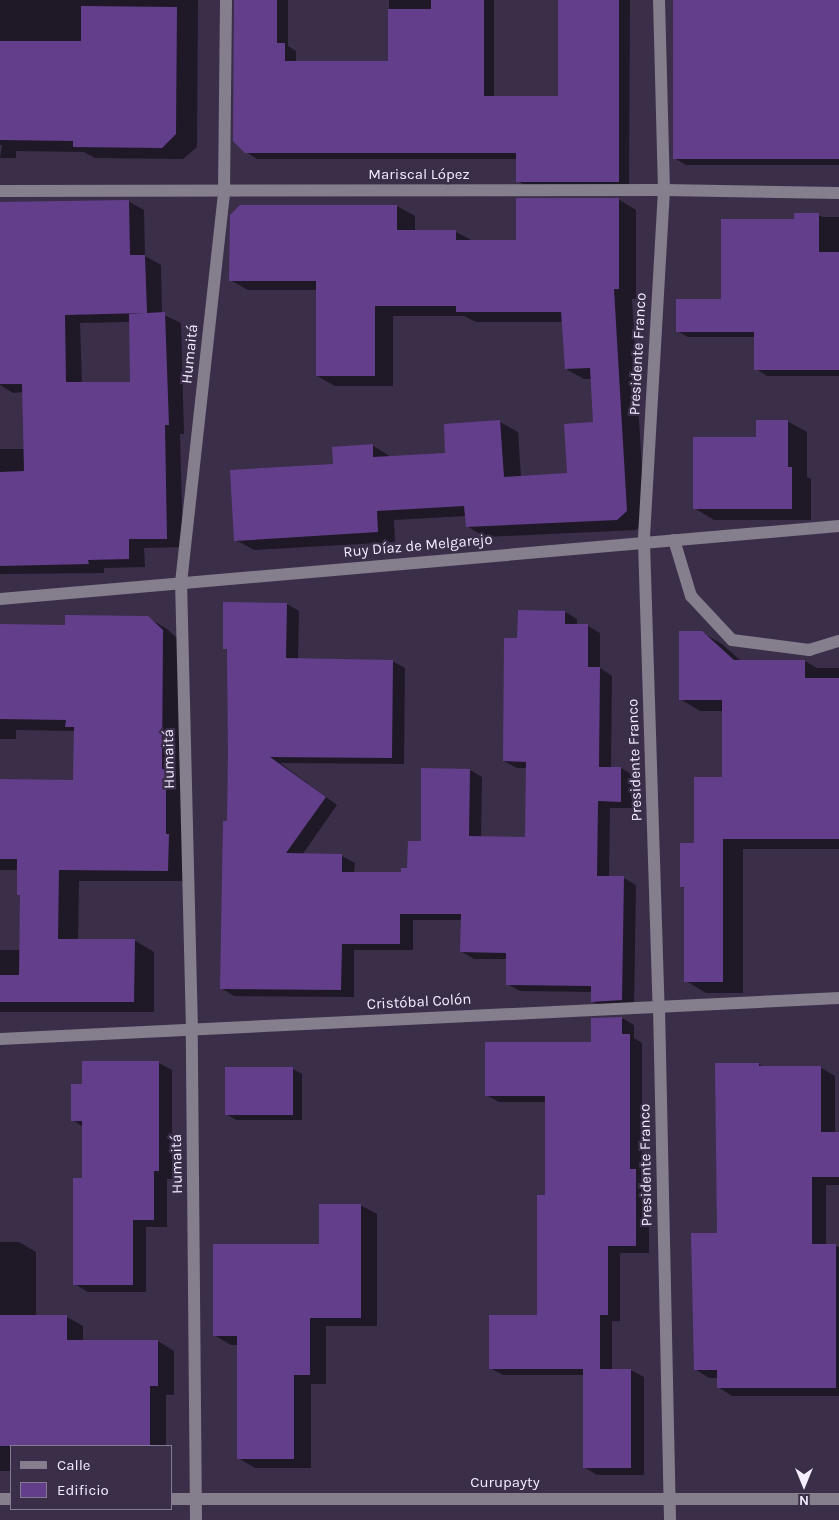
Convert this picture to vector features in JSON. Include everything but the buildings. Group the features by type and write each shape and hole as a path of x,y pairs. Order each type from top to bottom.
{"street":[{"name":"Humaitá","path":"196,1520 192,1030 181,583 224,192 226,0"},
{"name":"Presidente Franco","path":"659,0 664,190 644,542 659,1007 670,1520"},
{"name":"Mariscal López","path":"0,191 664,190 839,193"},
{"name":"Ruy Díaz de Melgarejo","path":"0,600 839,526"},
{"path":"674,540 691,596 732,640 809,650 839,641"},
{"name":"Cristóbal Colón","path":"0,1039 839,998"},
{"name":"Curupayty","path":"172,1499 839,1499"}]}
